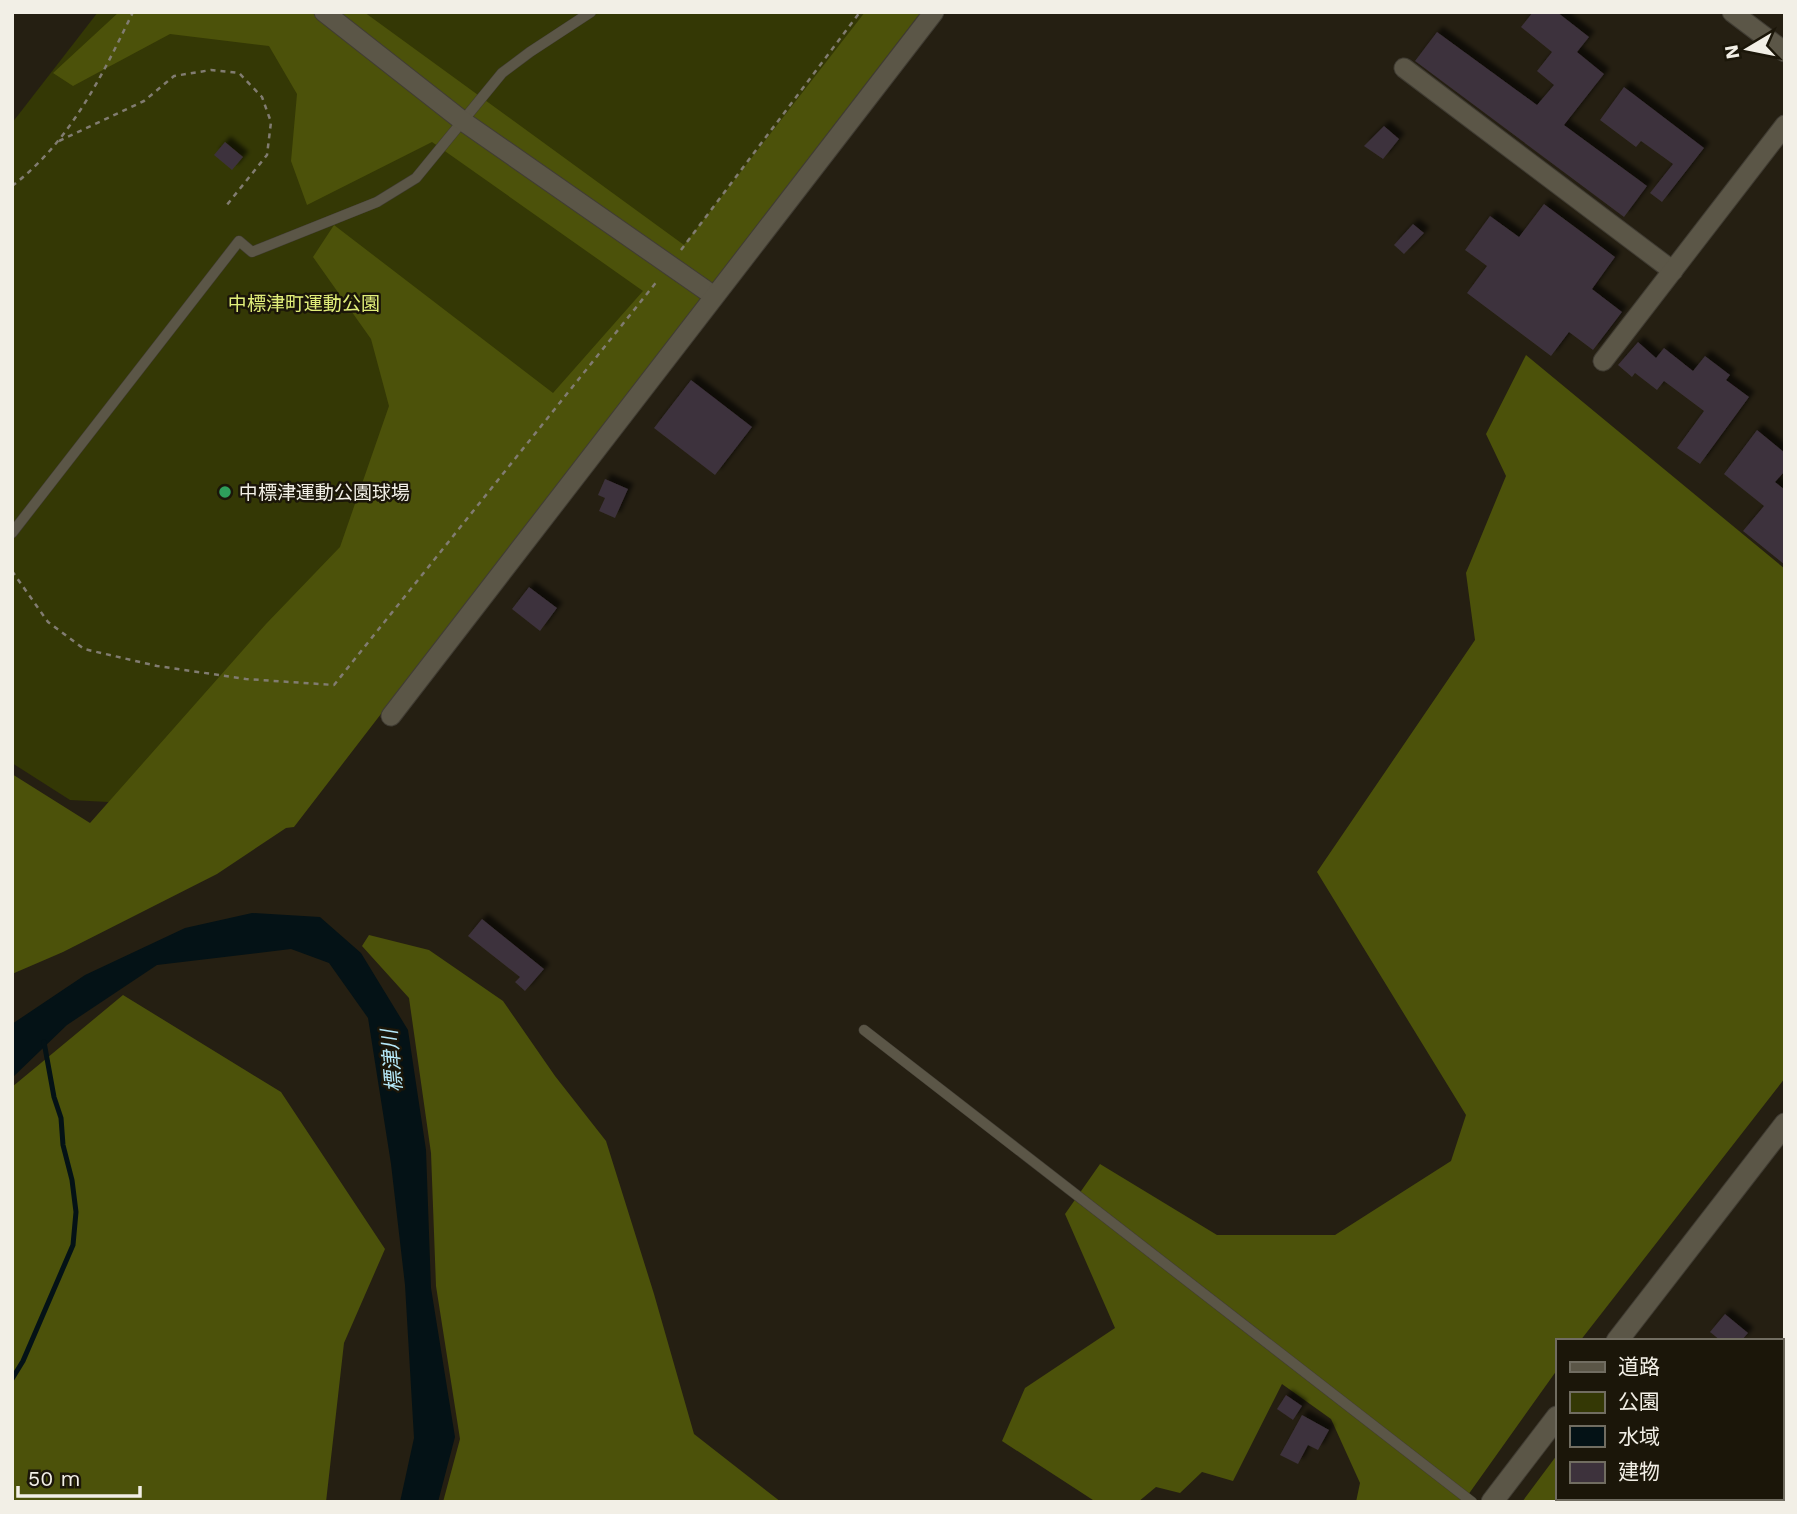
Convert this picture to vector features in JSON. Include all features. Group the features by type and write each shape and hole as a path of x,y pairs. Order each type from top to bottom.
{"street":[{"path":"324,12 464,122 714,296"},
{"path":"391,716 934,12"},
{"path":"1732,12 1785,52"},
{"path":"1404,68 1672,271"},
{"path":"1603,361 1785,125"},
{"path":"1619,1339 1778,1146 1785,1124"},
{"path":"1492,1502 1556,1418"}],"lane":[{"path":"12,533 239,241 252,252 377,202 416,178 502,73 591,12"},
{"path":"864,1030 1472,1502"}],"path":[{"path":"12,186 36,168 59,141 99,81 133,12"},
{"path":"12,570 48,622 85,649 157,666 246,679 334,685 670,265 860,12"},
{"path":"59,141 144,101 174,76 211,70 239,73 262,97 271,122 267,155 226,206"}],"green space":[{"name":"中標津町運動公園","path":"98,12 897,12 280,811 70,800 12,763 12,123"},
{"path":"119,12 364,12 684,245 865,12 921,12 294,827 286,828 217,874 63,952 12,974 12,774 90,823 266,624 340,547 389,406 371,339 313,257 334,225 553,393 643,291 432,142 307,205 291,161 297,94 269,46 170,34 73,86 53,73"},
{"path":"1526,355 1785,569 1785,1078 1582,1339 1556,1339 1556,1371 1463,1502 1356,1502 1360,1483 1331,1419 1282,1384 1233,1481 1202,1472 1180,1493 1156,1487 1138,1502 1096,1502 1002,1441 1025,1388 1115,1328 1065,1214 1100,1164 1217,1235 1335,1235 1451,1161 1466,1115 1317,872 1475,640 1466,573 1506,476 1486,434"},
{"path":"369,935 429,950 503,1001 555,1076 606,1141 694,1434 781,1502 443,1502 460,1439 436,1286 431,1153 409,998 362,946"},
{"path":"123,995 281,1092 385,1249 344,1343 326,1502 12,1502 12,1087"},
{"path":"1556,1456 1556,1500 1572,1502 1522,1502"}],"water":[{"name":"標津川","path":"252,913 320,917 361,953 408,1030 426,1150 431,1288 455,1437 438,1502 400,1502 414,1438 405,1285 391,1164 368,1018 329,963 291,949 157,965 67,1025 12,1078 12,1024 85,975 185,928"}],"building":[{"path":"1533,12 1557,12 1589,37 1577,52 1604,74 1564,125 1647,186 1624,217 1415,61 1437,32 1537,105 1554,85 1537,71 1552,52 1521,27"},
{"path":"1624,87 1704,148 1662,202 1650,193 1673,164 1641,141 1636,147 1600,120"},
{"path":"1384,126 1399,139 1383,159 1364,146"},
{"path":"225,142 243,157 232,170 214,155"},
{"path":"1544,204 1615,257 1592,289 1622,312 1593,350 1569,332 1551,356 1467,293 1487,266 1465,250 1490,216 1519,237"},
{"path":"1413,224 1424,233 1404,254 1394,245"},
{"path":"1638,342 1656,358 1664,348 1693,371 1705,356 1730,375 1726,380 1749,397 1700,464 1677,448 1704,411 1664,381 1657,390 1635,373 1632,377 1618,365"},
{"path":"691,380 752,427 715,475 654,428"},
{"path":"1757,430 1785,453 1785,471 1775,482 1785,490 1785,565 1743,531 1764,506 1724,474"},
{"path":"605,479 628,489 615,518 599,511 605,498 598,495"},
{"path":"529,587 557,608 540,631 512,609"},
{"path":"482,919 544,969 525,991 515,982 520,977 468,936"},
{"path":"1725,1314 1748,1333 1743,1339 1719,1339 1710,1332"},
{"path":"1286,1395 1302,1406 1293,1420 1277,1409"},
{"path":"1302,1415 1329,1430 1318,1450 1308,1445 1298,1464 1280,1455"}],"waterway":[{"path":"12,1379 23,1361 73,1245 76,1212 72,1180 44,1042"}],"place":[{"name":"中標津運動公園球場","path":"225,492"}]}
